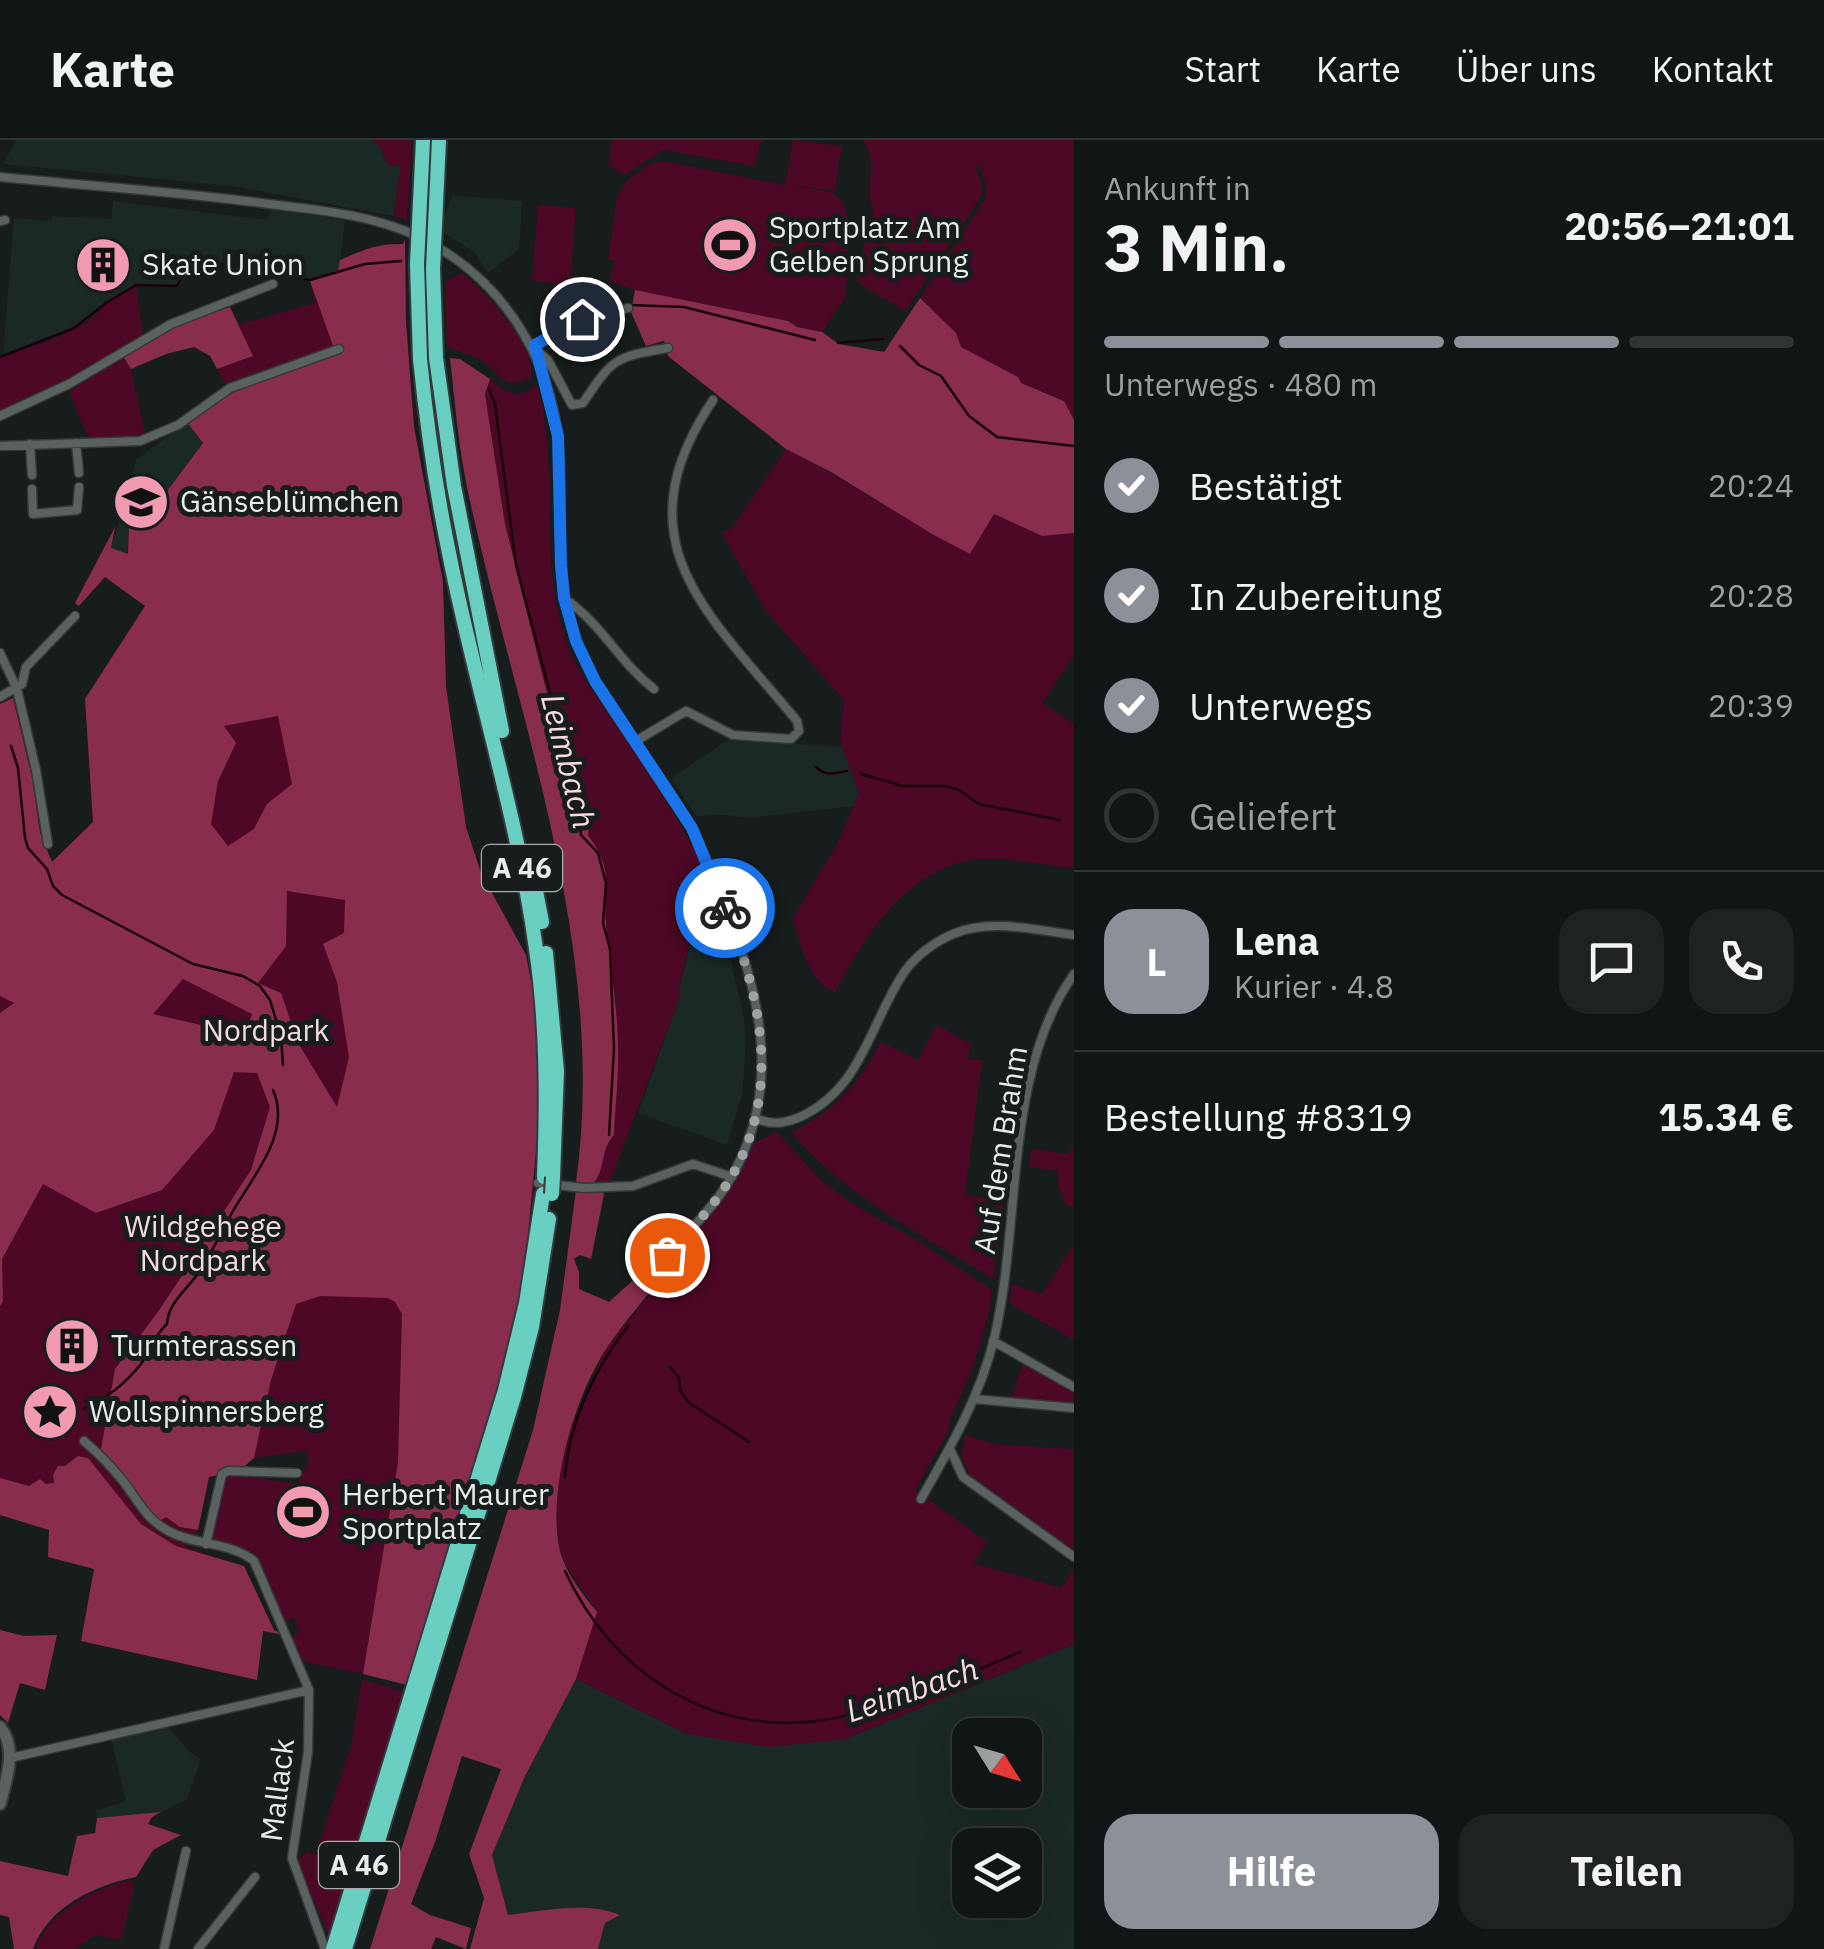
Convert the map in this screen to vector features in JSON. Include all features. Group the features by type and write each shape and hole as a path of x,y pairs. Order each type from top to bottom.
{"highway":[{"name":"A 46","path":"345,1949 532,1327 556,1071 545,942 428,359 417,264 423,140"},
{"name":"A 46","path":"428,359 439,140"},
{"name":"A 46","path":"333,1949 506,1390 546,1185"}],"main road":[{"path":"0,1727 8,1740 10,1758 0,1804"}],"street":[{"path":"0,177 220,197 350,215 396,228 447,253 484,280 512,314 536,356 550,395 558,436 564,598 585,662 692,828 749,969 762,1043 756,1118 732,1177 667,1255"},
{"path":"0,416 69,384 171,324 273,284"},
{"path":"536,356 535,345 582,319 628,308"},
{"path":"536,356 541,354 548,360 576,406 583,403 602,374 617,360 668,348"},
{"path":"0,446 146,439 178,424 230,388 339,349"},
{"path":"636,742 686,711 733,736 791,739 799,731 797,720 716,621 684,570 675,545 675,478 687,441 714,400"},
{"path":"76,443 78,473"},
{"path":"30,444 32,475"},
{"path":"32,489 34,514 77,510 79,487"},
{"path":"564,598 596,623 632,672 654,689"},
{"path":"0,697 22,684 26,667 75,616"},
{"path":"0,654 17,689 48,844"},
{"path":"756,1118 778,1124 792,1120 825,1102 840,1088 868,1047 904,973 931,946 956,933 982,927 1074,935"},
{"name":"Auf dem Brahm","path":"921,1500 974,1399 994,1341 1033,1063 1047,1019 1074,974"},
{"path":"546,1185 633,1186 693,1164 732,1177"},
{"path":"994,1341 1074,1387"},
{"path":"974,1399 1074,1408"},
{"name":"Mallack","path":"84,1441 112,1467 143,1511 157,1523 181,1537 245,1554 254,1561 309,1690 308,1752 292,1858 325,1949"},
{"path":"950,1448 963,1478 1074,1557"},
{"path":"206,1544 222,1474 297,1472"},
{"name":"Mallack","path":"10,1758 309,1690"},
{"path":"164,1949 186,1851"},
{"path":"198,1949 255,1877"}],"shaded area":[{"path":"16,140 372,140 379,145 388,165 400,166 394,216 231,186 3,164"},
{"path":"453,195 522,201 519,249 488,273 474,252 439,230"},
{"path":"113,201 266,220 272,208 345,220 339,270 310,281 194,260 178,287 135,285 105,302 86,320 3,354 14,218 112,219"},
{"name":"Gänseblümchen","path":"187,422 203,443 138,531 129,525 127,554 111,548 136,460"},
{"path":"728,740 844,747 859,793 853,806 749,818 696,816 671,778"},
{"path":"703,896 705,902 714,903 725,938 746,1041 742,1095 727,1145 638,1113 681,994 678,992"},
{"path":"1074,1644 1074,1949 598,1949 605,1923 618,1915 577,1908 508,1915 492,1855 525,1776 576,1679 687,1734 845,1739"},
{"path":"167,1725 189,1752 201,1759 187,1799 161,1812 97,1818 96,1811 126,1801 111,1739"}],"green space":[{"path":"372,140 412,140 407,220 394,216 400,166 388,165 379,145"},
{"path":"612,140 765,140 760,144 754,166 663,150 625,175 609,166"},
{"name":"Sportplatz Am Gelben Sprung","path":"793,140 842,146 835,191 791,185 834,193 844,204 848,221 846,296 822,332 788,321 648,295 610,281 614,261 608,259 617,197 626,181 650,164 662,161 785,185"},
{"path":"863,140 1074,140 1074,420 1064,400 1021,383 1018,377 960,347 956,333 920,298 985,199 986,183 978,164 975,168 981,181 981,197 905,311 860,284 856,277 873,209 870,156"},
{"path":"538,205 576,208 570,284 532,281"},
{"name":"Nordpark","path":"405,239 414,427 443,582 446,687 466,827 481,873 526,955 534,1196 363,1674 301,1661 291,1637 299,1632 294,1618 284,1622 252,1552 211,1539 227,1474 299,1484 308,1468 307,1451 251,1458 245,1467 209,1477 198,1530 188,1548 244,1566 274,1630 282,1632 263,1631 257,1680 81,1641 94,1568 48,1557 49,1530 0,1515 0,704 13,698 40,833 52,862 93,822 85,699 145,606 105,577 79,606 75,603 115,527 111,548 128,554 129,524 138,530 203,443 187,422 233,392 339,353 332,346 226,386 217,369 253,356 237,325 315,303 310,281 338,270 340,260 348,256 378,246 403,244"},
{"name":"Nordpark","path":"405,239 414,427 443,582 446,687 466,827 481,873 526,955 537,1014 540,1110 524,1276 496,1403 407,1685 363,1674 398,1462 402,1314 395,1302 388,1298 320,1296 296,1304 271,1380 254,1458 240,1470 209,1477 198,1530 180,1527 166,1517 157,1523 100,1455 115,1369 160,1309 251,1170 270,1107 257,1073 234,1072 214,1130 162,1190 96,1213 43,1184 2,1259 0,1306 0,1013 14,1003 0,996 0,704 13,698 40,833 52,862 93,822 85,699 145,606 105,577 79,606 75,603 115,527 111,548 128,554 129,524 138,530 203,443 187,422 233,392 339,352 333,346 310,281 338,270 340,260 356,253 403,244","holes":["278,716 292,784 267,804 254,829 228,846 211,824 218,781 236,743 224,726","287,891 345,900 344,933 323,944 337,982 349,1057 337,1107 298,1043 281,993 258,983 286,946","183,979 252,1014 245,1035 153,1014"]},
{"path":"462,273 496,306 517,335 531,364 532,377 508,382 480,360 447,347 445,282"},
{"path":"136,286 143,338 46,394 0,412 0,358 57,338 88,322 106,304"},
{"path":"635,290 788,321 822,332 839,344 884,352 920,298 956,333 961,347 1018,377 1021,383 1064,401 1074,420 1074,533 1042,536 994,514 970,554 932,534 786,449 668,356 664,341 646,346 631,312"},
{"path":"230,307 253,356 217,369 210,356 194,347 131,369 123,356 169,328"},
{"path":"123,356 131,369 145,435 90,441 69,392"},
{"path":"450,358 460,359 490,379 485,394 505,524 545,685 576,789 590,821 588,835 605,869 618,1071 614,1135 593,1184 576,1183 583,1096 580,1010 569,924 534,754 466,483"},
{"path":"490,379 512,393 537,385 548,451 554,586 570,651 677,820 709,881 699,904 678,992 681,994 609,1184 593,1184 614,1135 618,1070 605,869 588,835 590,821 576,789 545,685 505,524 485,394"},
{"path":"786,449 970,554 994,514 1042,536 1074,533 1074,655 1042,703 1074,724 1074,868 993,859 944,868 904,894 888,912 858,951 835,993 811,970 793,918 837,844 859,793 840,742 844,700 766,611 721,532 731,529"},
{"path":"936,1025 971,1044 968,1059 982,1060 965,1195 1004,1201 993,1279 860,1195 791,1132 844,1095 881,1042 918,1060"},
{"path":"777,1132 821,1180 848,1201 992,1290 972,1370 948,1432 915,1490 987,1542 973,1563 1062,1588 1074,1567 1074,1644 845,1739 768,1747 687,1734 576,1679 597,1612 565,1564 559,1546 556,1490 569,1434 606,1348 671,1268 683,1241 730,1188 754,1143"},
{"path":"1074,1145 1074,1207 1066,1206 1058,1184 1059,1171 1029,1167 1031,1149 1068,1154"},
{"path":"576,1190 604,1194 591,1259 580,1255 574,1259 579,1289 609,1302 652,1263 664,1266 666,1273 608,1346 575,1415 557,1497 559,1546 569,1572 597,1612 576,1679 525,1776 492,1855 508,1915 579,1908 620,1915 605,1923 598,1949 470,1949 484,1898 469,1854 501,1769 462,1756 411,1904 430,1915 471,1928 466,1949 436,1937 431,1949 370,1949 533,1430 560,1310"},
{"path":"1074,1244 1074,1340 1009,1303 1012,1284 1042,1294"},
{"path":"1023,1362 1074,1391 1074,1406 1011,1401"},
{"path":"966,1435 994,1444 1074,1449 1074,1551 969,1474 961,1455"},
{"path":"78,1456 88,1458 141,1524 176,1546 244,1566 274,1630 284,1635 263,1631 257,1680 81,1641 94,1569 48,1557 49,1530 0,1515 0,1478 29,1486 40,1479 46,1484 54,1483 58,1466 65,1466"},
{"path":"0,1630 24,1636 57,1635 45,1690 20,1683 8,1723 0,1715"},
{"path":"362,1679 404,1692 329,1936 297,1860 307,1852 316,1854 351,1746"},
{"path":"161,1812 148,1824 181,1835 153,1850 136,1877 75,1900 50,1921 33,1949 14,1949 9,1917 0,1915 0,1861 68,1876 77,1836 95,1833 97,1818"},
{"path":"132,1881 134,1888 121,1940 95,1935 76,1949 36,1949 51,1924 75,1903"}],"waterway":[{"name":"Leimbach","path":"0,357 74,328 136,285 177,286 192,259 310,280 365,264 401,261"},
{"path":"630,305 684,307 815,340"},
{"path":"838,343 883,339"},
{"path":"900,346 919,365 941,376 969,416 997,437 1074,446"},
{"name":"Leimbach","path":"489,389 495,404 516,565 576,791 581,835 598,853 606,883 603,923 610,949 614,1048 609,1135"},
{"path":"11,746 18,768 25,838 28,848 47,869 53,886 62,895 193,964 243,976 260,986 270,1000 281,1036 283,1065"},
{"path":"816,767 827,773 847,771"},
{"path":"861,774 903,786 945,786 959,790 979,804 1060,820"},
{"path":"84,1409 115,1390 141,1364 167,1324 175,1302 209,1257 268,1154 278,1122 273,1090"},
{"name":"Leimbach","path":"565,1477 572,1436 586,1396 629,1325"},
{"path":"670,1367 688,1402 749,1442"},
{"name":"Leimbach","path":"565,1571 584,1606 635,1665 666,1688 736,1717 776,1722 840,1717 919,1693 1020,1652"}],"way so far":[{"path":"667,1255 723,1190 756,1118 761,1078 760,1015 749,969 725,908"}],"place":[{"name":"Sportplatz Am Gelben Sprung","path":"730,245"},
{"name":"Skate Union","path":"103,265"},
{"name":"Gänseblümchen","path":"141,502"},
{"name":"Turmterassen","path":"72,1346"},
{"name":"Wollspinnersberg","path":"50,1412"},
{"name":"Herbert Maurer Sportplatz","path":"303,1512"}],"route":[{"path":"582,319 535,345 558,436 561,565 568,618 595,681 692,828 725,908"}],"park label":[{"name":"Wildgehege Nordpark","path":"203,1244"}]}
